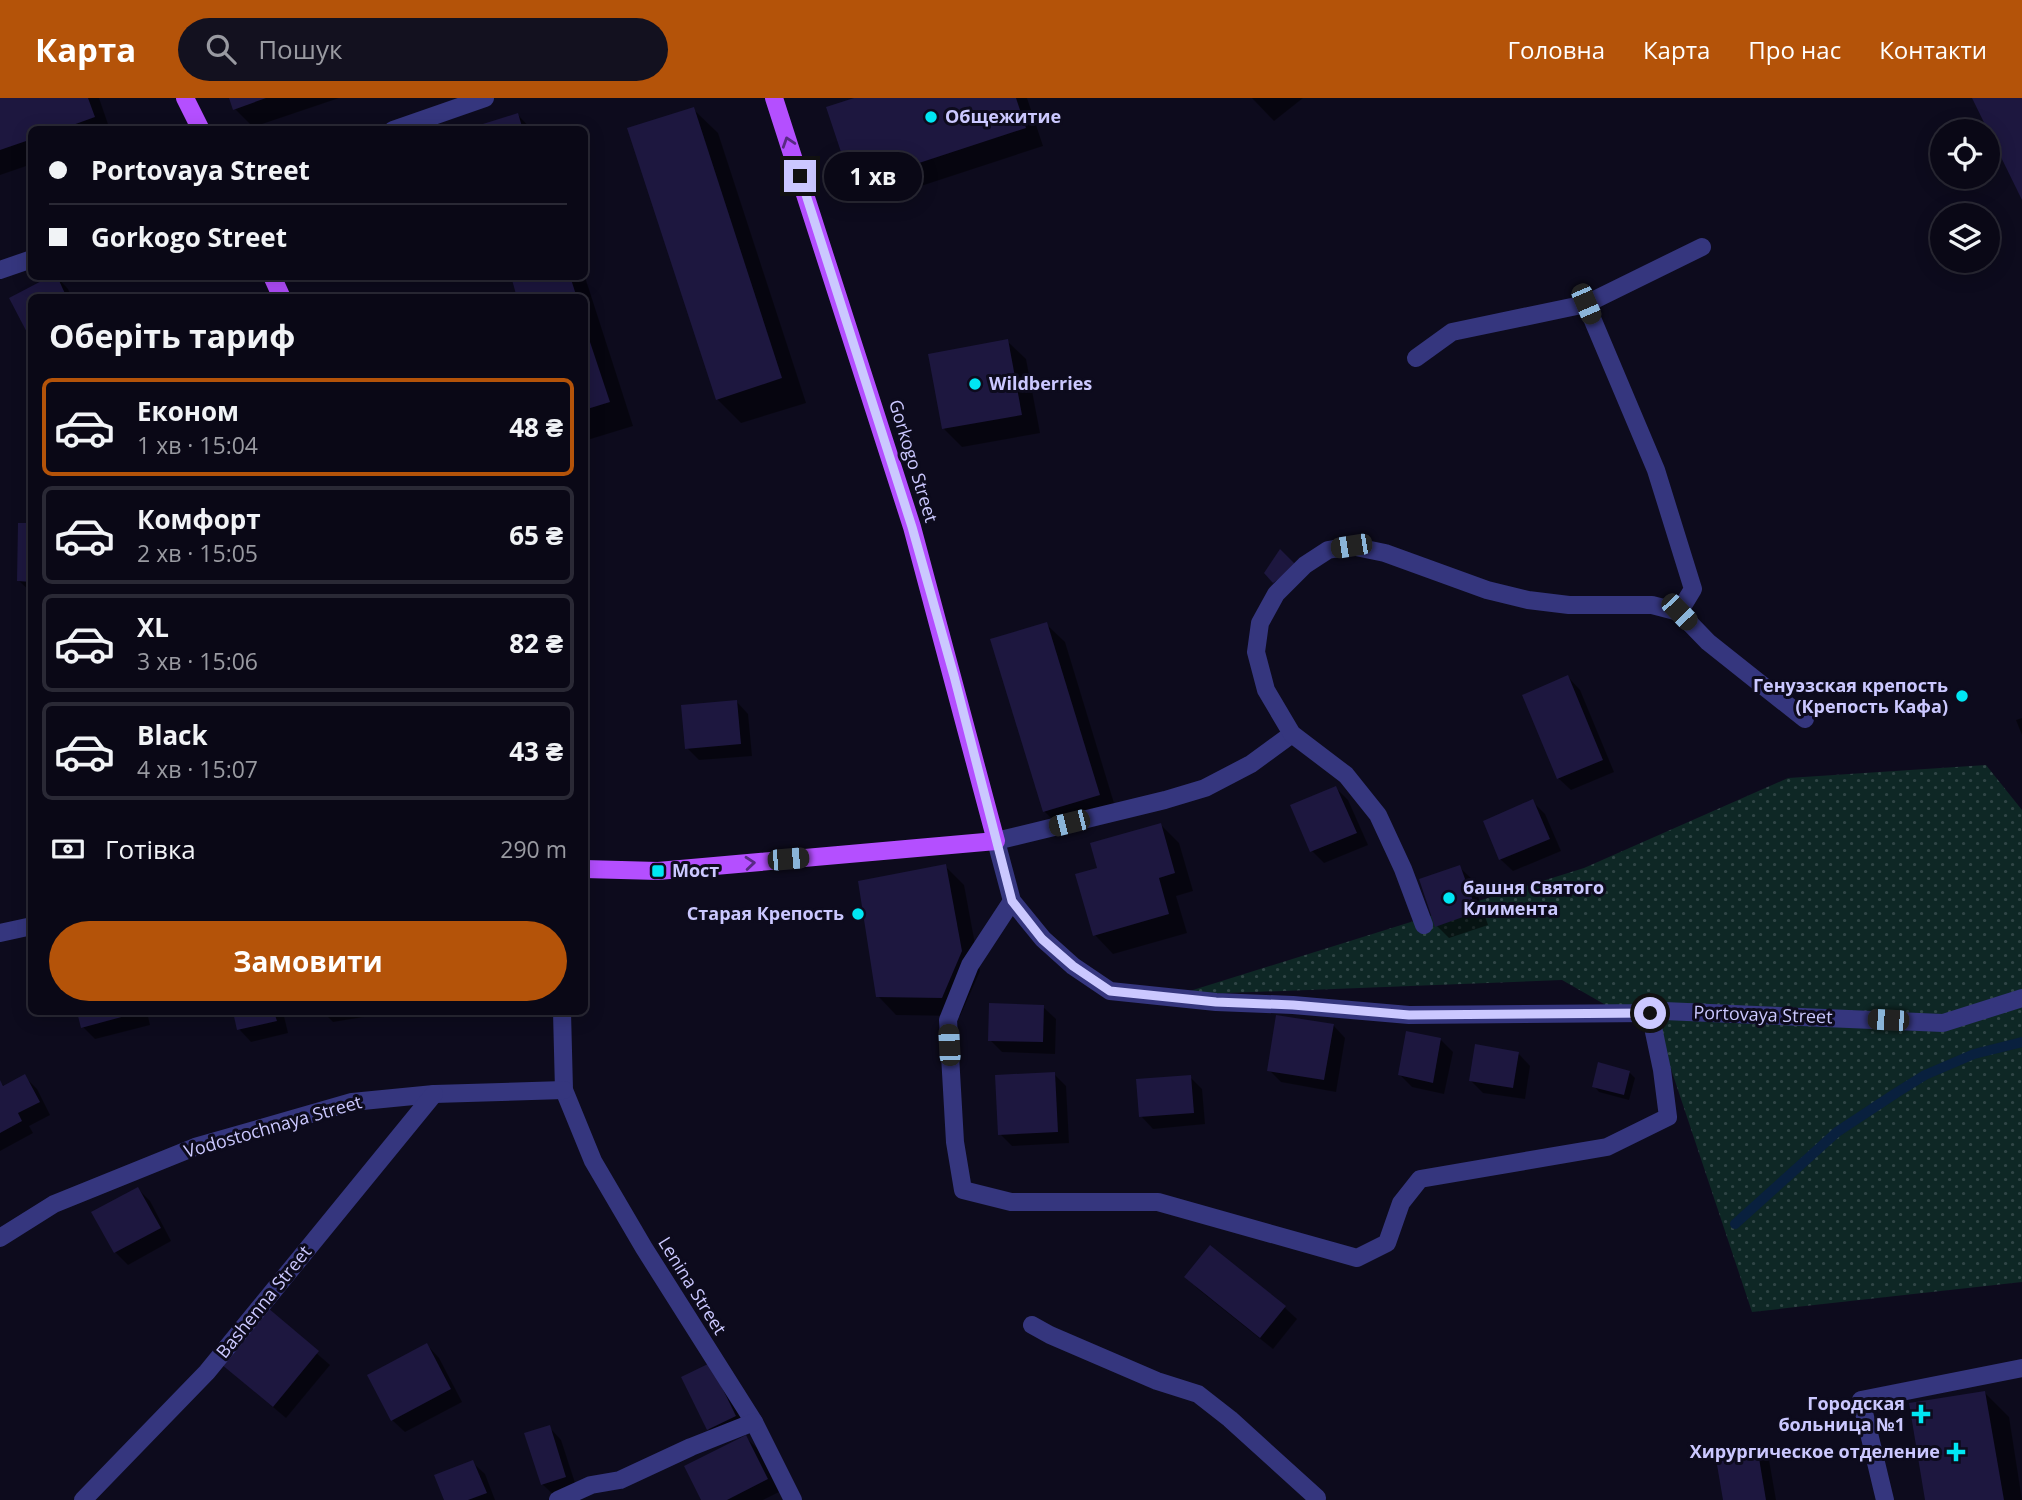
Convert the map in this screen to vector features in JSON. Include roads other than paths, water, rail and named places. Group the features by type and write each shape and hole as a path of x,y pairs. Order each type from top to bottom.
{"main road":[{"path":"185,98 199,126"},
{"name":"Gorkogo Street","path":"774,98 912,527 996,841"},
{"path":"588,869 658,871 996,841"}],"street":[{"path":"404,126 485,98"},
{"path":"1416,358 1452,332 1586,304 1702,247"},
{"path":"0,270 28,260"},
{"path":"1586,304 1656,470 1693,589 1679,612"},
{"path":"1424,925 1403,869 1378,815 1346,775 1292,734 1266,690 1256,652 1260,623 1276,594 1305,565 1328,550 1351,546 1385,553 1487,590 1528,600 1569,605 1652,605 1679,612 1708,642 1805,719"},
{"path":"996,841 1205,788 1251,764 1292,734"},
{"name":"Portovaya Street","path":"996,841 1012,901 1042,939 1073,966 1110,991 1216,1002 1293,1005 1409,1015 1664,1012 1942,1023 2022,998"},
{"path":"1012,901 970,965 948,1020 955,1142 963,1190 1011,1202 1158,1202 1357,1258 1387,1243 1401,1203 1420,1179 1607,1147 1668,1117 1662,1070 1650,1013"},
{"path":"0,933 28,927"},
{"path":"562,1015 564,1090"},
{"name":"Vodostochnaya Street","path":"0,1238 54,1204 195,1147 352,1102 434,1094 564,1090"},
{"name":"Lenina Street","path":"564,1090 593,1161 643,1248 754,1422 793,1500"},
{"name":"Bashenna Street","path":"83,1500 207,1372 434,1094"},
{"path":"1032,1325 1157,1381 1198,1394 1230,1419 1317,1499"},
{"path":"1885,1500 1861,1400 2022,1368"},
{"path":"558,1500 591,1485 620,1480 754,1422"}],"waterway":[{"path":"1735,1224 1837,1132 1896,1093 1925,1075 1974,1054 2022,1042"}],"place":[{"name":"Общежитие","path":"931,117"},
{"name":"Wildberries","path":"975,384"},
{"name":"Генуэзская крепость (Крепость Кафа)","path":"1962,696"},
{"name":"Мост","path":"658,871"},
{"name":"башня Святого Климента","path":"1449,898"},
{"name":"Старая Крепость","path":"858,914"},
{"name":"Городская больница №1","path":"1921,1414"},
{"name":"Хирургическое отделение","path":"1956,1452"}]}
